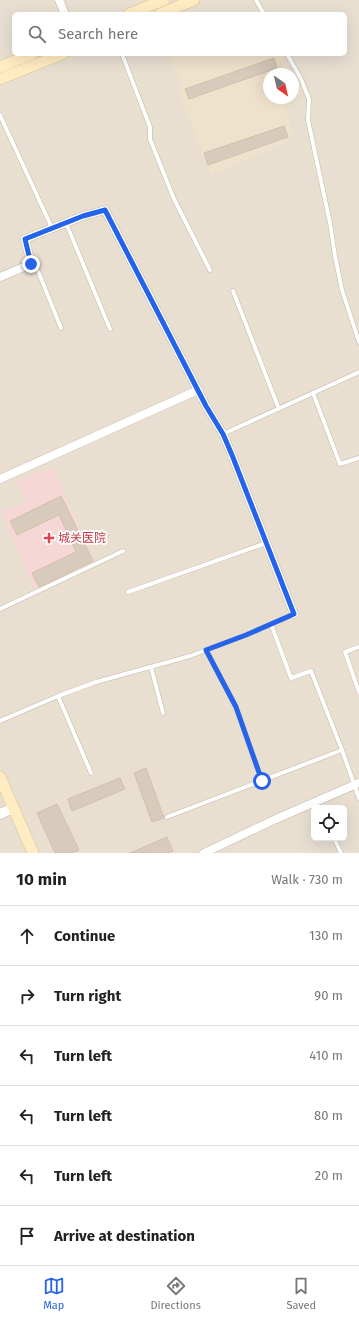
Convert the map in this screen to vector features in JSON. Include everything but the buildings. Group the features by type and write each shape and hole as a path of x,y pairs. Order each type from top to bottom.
{"main road":[{"path":"133,12 164,0"},
{"path":"165,12 194,0"},
{"path":"0,67 27,56"},
{"path":"0,79 57,56"},
{"path":"0,776 33,853"}],"street":[{"path":"59,0 64,12"},
{"path":"0,277 31,264 25,239 83,216 105,210 206,406 223,434 294,614"},
{"path":"0,480 198,390"},
{"path":"204,853 276,818 318,804 356,784"},
{"path":"0,814 13,808"}],"lane":[{"path":"256,0 263,12"},
{"path":"123,56 150,127 150,139 171,191 210,270"},
{"path":"288,56 301,79 309,99 308,120 330,223 334,256 342,290 359,342"},
{"path":"0,115 52,228"},
{"path":"66,223 110,330"},
{"path":"31,264 38,271 61,328"},
{"path":"233,291 279,408"},
{"path":"223,434 359,372"},
{"path":"313,393 340,464 359,458"},
{"path":"128,592 266,543"},
{"path":"0,609 123,551"},
{"path":"0,720 96,682 190,656 294,614"},
{"path":"271,624 291,678 311,671 356,784 359,798"},
{"path":"359,647 345,652 359,692"},
{"path":"206,650 236,707 262,781"},
{"path":"151,667 163,713"},
{"path":"58,696 91,774"},
{"path":"167,817 342,750"},
{"path":"335,841 341,853"}],"shaded area":[{"path":"0,0 359,0 359,853 0,853"},
{"path":"171,56 282,56 290,68 263,68 263,104 285,104 293,139 211,176 180,95 182,85 169,57"},
{"path":"299,83 305,93 299,96"},
{"name":"城关医院","path":"52,467 97,566 37,594 1,511 26,503 16,481"}],"place":[{"name":"城关医院","path":"49,538"}],"route":[{"path":"31,264 25,239 83,216 105,210 206,406 223,434 294,614 246,635 206,650 236,707 262,781"}]}
